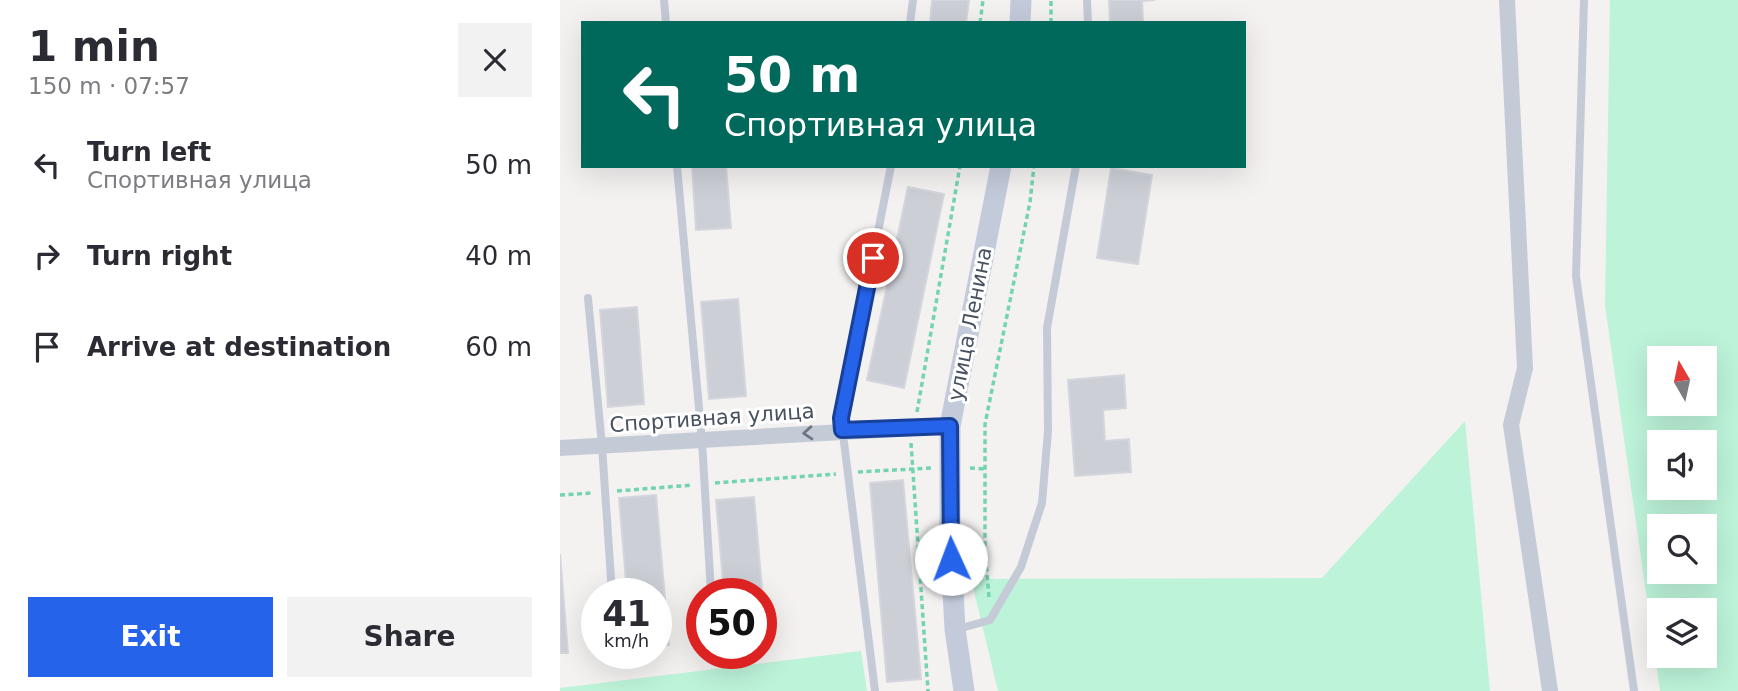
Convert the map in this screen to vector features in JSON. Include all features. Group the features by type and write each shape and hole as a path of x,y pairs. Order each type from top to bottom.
{"main road":[{"path":"1020,21 1021,0"},
{"name":"улица Ленина","path":"964,691 955,629 950,426 1001,168"}],"street":[{"path":"1507,0 1525,368 1511,425 1550,691"},
{"name":"Спортивная улица","path":"560,448 950,426"}],"lane":[{"path":"664,0 666,21"},
{"path":"910,21 913,0"},
{"path":"1087,0 1088,21"},
{"path":"1584,0 1576,276 1634,691"},
{"path":"677,168 702,441 710,578"},
{"path":"875,691 841,418 891,168"},
{"path":"955,629 990,620 1021,567 1042,503 1048,431 1047,328 1076,168"},
{"path":"588,298 602,446 610,578"}],"path":[{"path":"980,21 983,0"},
{"path":"1051,0 1051,21"},
{"path":"928,691 910,468 911,427 916,413 960,168"},
{"path":"990,620 985,551 985,424 1030,202 1034,168"},
{"path":"560,495 910,468 949,468"}],"green space":[{"path":"1610,0 1738,0 1738,691 1660,691 1657,668 1717,668 1717,598 1647,600 1605,305"},
{"path":"1465,421 1490,691 998,691 971,579 1322,578"},
{"path":"861,651 867,691 560,691 560,688 715,669 777,669 777,661"}],"building":[{"path":"932,0 969,0 966,21 930,21"},
{"path":"1109,0 1155,0 1142,1 1143,21 1110,21"},
{"path":"692,168 726,168 731,228 696,230"},
{"path":"1111,168 1152,175 1138,264 1097,258"},
{"path":"908,187 944,194 904,388 867,380"},
{"path":"738,299 746,396 709,399 701,302"},
{"path":"637,307 644,404 608,407 600,310"},
{"path":"1124,375 1126,408 1103,410 1105,441 1129,439 1131,472 1075,476 1068,380"},
{"path":"903,480 921,679 887,682 870,483"},
{"path":"656,495 663,578 626,578 619,498"},
{"path":"754,497 761,578 723,578 716,500"},
{"path":"560,554 568,653 560,653"}],"route":[{"path":"873,258 841,418 842,430 950,426 951,559"}]}
